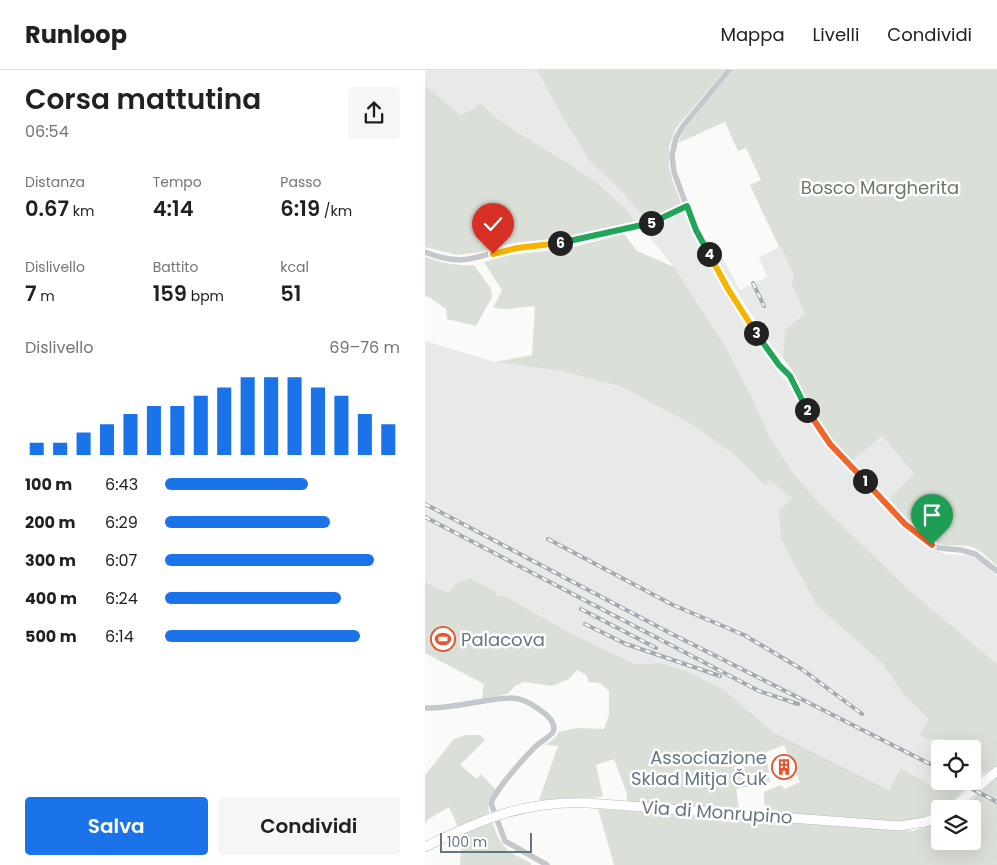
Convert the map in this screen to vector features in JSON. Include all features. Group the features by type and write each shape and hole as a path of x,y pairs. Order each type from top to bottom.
{"main road":[{"path":"962,800 997,771"},
{"name":"Via di Monrupino","path":"425,847 495,815 535,806 570,803 899,826 931,820"}],"street":[{"path":"729,70 686,121 674,144 672,155 673,167 696,230 728,289 772,357 790,376 810,417 830,444 905,524 932,545 939,548 961,550 975,554 997,571"},
{"path":"425,252 457,261 476,259 517,248 566,242 641,226 664,218 687,206"},
{"path":"425,708 510,698 529,702 550,718 553,731 534,747 499,790 491,803 502,836 508,844 547,865"}],"shaded area":[{"path":"425,70 537,70 560,113 646,220 637,223 625,208 594,180 500,121 481,103 460,115 425,85"},
{"path":"684,212 711,266 779,374 792,386 807,416 824,441 855,477 902,525 928,547 945,554 970,556 982,562 997,576 997,664 908,589 821,505 793,473 770,438 753,400 674,267 643,229 662,223"},
{"path":"716,246 740,290 767,277 759,257 779,247 782,249 794,278 791,283 805,314 786,330 783,358 771,345 710,249"},
{"path":"425,341 495,362 562,371 622,387 691,424 736,456 765,486 769,479 792,498 783,510 817,606 881,662 904,695 930,719 921,735 945,740 931,740 931,785 901,769 889,790 773,732 724,690 689,672 661,663 634,664 561,628 469,578 457,583 448,594 425,582"},
{"path":"882,436 914,473 889,500 852,461"}],"green space":[{"path":"537,70 725,70 676,128 669,147 669,167 681,203 669,211 646,220 625,195 590,161 560,113"},
{"name":"Bosco Margherita","path":"732,70 997,70 997,566 973,547 943,545 934,542 910,522 889,500 914,473 882,436 852,461 834,443 818,422 794,373 783,358 785,330 805,314 791,283 794,277 750,185 761,180 746,148 738,151 725,122 678,143 684,130"},
{"path":"425,85 460,115 481,103 500,121 594,180 625,208 637,223 566,238 510,244 481,252 457,255 425,247"},
{"path":"624,234 637,251 674,267 724,345 753,400 770,438 793,473 821,505 908,589 997,664 997,766 985,774 981,772 981,740 928,739 920,735 929,719 904,695 881,662 817,606 781,539 779,511 792,498 769,480 765,486 736,456 691,424 622,387 562,371 495,362 532,355 535,306 507,309 493,308 502,290 484,262 511,255 570,248"},
{"path":"425,257 449,264 474,265 491,289 492,297 476,326 447,319 446,309 425,296"},
{"path":"469,578 497,592 496,595 500,596 501,594 561,628 634,664 661,663 689,672 724,690 773,732 889,790 901,769 931,785 931,790 963,791 953,800 931,800 931,814 903,822 767,813 764,792 780,785 785,789 800,782 784,745 766,752 770,782 736,789 739,808 627,803 627,794 614,759 596,765 603,797 539,800 558,746 545,745 555,738 559,732 577,728 604,729 609,715 609,691 600,683 589,682 586,675 577,670 569,679 552,686 524,682 515,686 507,694 482,699 484,684 425,653 425,582 448,593 457,583"},
{"path":"465,735 480,735 485,740 460,765 477,779 481,774 496,790 488,802 489,813 458,827 449,807 427,820 425,825 425,775 454,739"},
{"path":"997,777 997,865 614,865 598,809 913,831 931,825 931,850 981,850 981,800 972,800"},
{"path":"492,822 502,844 510,852 531,863 531,865 460,865 462,835"}],"railway":[{"path":"753,283 764,306"},
{"path":"425,504 670,633 931,764"},
{"path":"425,517 759,691 798,704"},
{"path":"548,539 673,605 744,635 803,670 862,714"},
{"path":"581,609 656,648"},
{"path":"585,624 626,644 720,676"},
{"path":"974,790 997,802"}],"place":[{"name":"Palacova","path":"443,639"},
{"name":"Associazione Sklad Mitja Čuk","path":"784,767"}],"route":[{"path":"493,254 517,248 566,242 641,226 664,218 687,206 693,224 728,289 772,357 790,376 810,417 830,444 905,524 932,545"}]}
